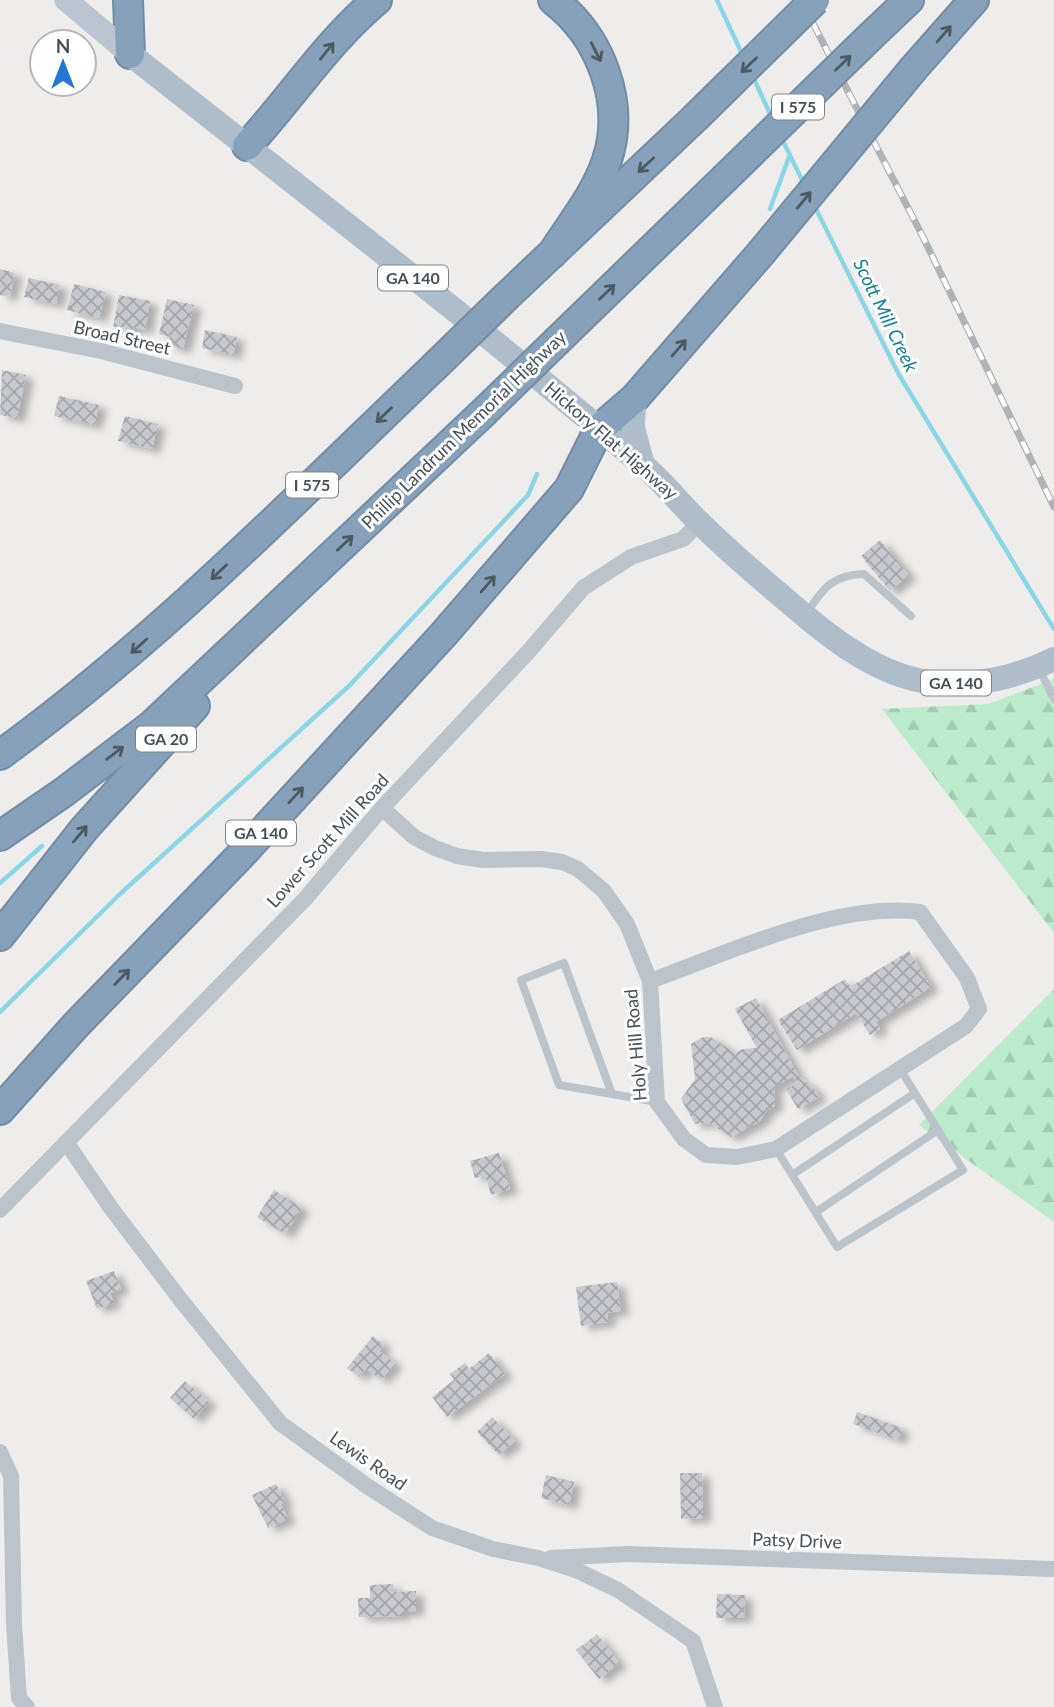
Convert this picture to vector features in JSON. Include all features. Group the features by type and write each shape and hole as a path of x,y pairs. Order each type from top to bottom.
{"highway":[{"path":"128,0 130,54"},
{"path":"247,146 343,32 377,0"},
{"path":"552,254 592,192 611,146 612,130 610,94 601,61 588,36 553,0"},
{"name":"I 575","path":"0,755 88,687 190,600 815,0"},
{"name":"Phillip Landrum Memorial Highway","path":"0,836 64,792 152,725 484,412 909,0"},
{"path":"598,429 634,399 974,0"},
{"name":"GA 140","path":"0,1092 75,1027 240,856 425,655 569,489 598,429"},
{"name":"GA 20","path":"0,936 84,830 296,590"},
{"path":"0,1110 75,1027"}],"main road":[{"name":"Hickory Flat Highway","path":"130,54 579,411 665,484 699,523 804,616 860,656 886,670 938,683 970,683 1004,678 1046,663"},
{"path":"634,399 633,428 643,465"}],"street":[{"name":"Hickory Flat Highway","path":"66,0 130,54"},
{"name":"Broad Street","path":"0,331 101,351 235,386"},
{"name":"Lower Scott Mill Road","path":"0,1210 305,899 382,808 529,651 583,588 631,558 683,539 699,523"},
{"name":"Holy Hill Road","path":"382,808 414,837 435,848 457,856 483,860 541,859 562,862 578,869 604,891 627,924 650,981 657,1102 684,1139 706,1155 737,1157 776,1149"},
{"path":"650,981 816,921 900,909 920,912 967,978 979,1009 966,1027 776,1149"},
{"name":"Lewis Road","path":"66,1142 111,1208 180,1299 280,1423 367,1486 432,1528 493,1549 538,1558 578,1571 618,1590 693,1641 715,1707"},
{"path":"0,1452 11,1476 14,1624 19,1698 27,1707"},
{"name":"Patsy Drive","path":"538,1558 628,1555 1054,1569"}],"lane":[{"path":"804,616 825,586 848,574 863,574 911,616"},
{"path":"1046,663 1054,699"},
{"path":"612,1094 564,963 521,980 559,1085 657,1102"},
{"path":"776,1149 837,1247 964,1170 900,1069"},
{"path":"792,1175 915,1093"},
{"path":"816,1212 938,1130"}],"green space":[{"path":"1054,679 1054,933 882,709 988,704"},
{"path":"1054,989 1054,1222 919,1125"}],"building":[{"path":"0,269 15,273 9,297 0,295"},
{"path":"29,278 60,285 56,304 24,297"},
{"path":"74,284 106,292 99,318 67,310"},
{"path":"119,295 150,301 145,330 133,327 132,331 113,327"},
{"path":"167,299 194,305 183,349 168,345 170,337 159,334"},
{"path":"205,330 237,337 233,355 202,348"},
{"path":"2,370 26,375 17,418 0,415"},
{"path":"59,396 99,405 94,425 54,416"},
{"path":"125,416 158,424 152,449 118,441"},
{"path":"880,540 909,575 890,591 861,556"},
{"path":"909,951 931,987 876,1022 880,1029 870,1035 856,1013 797,1050 778,1020 845,979 850,987"},
{"path":"756,998 799,1077 813,1087 819,1097 798,1109 786,1089 797,1083 793,1076 774,1087 775,1106 767,1110 760,1121 731,1137 710,1123 695,1124 681,1099 695,1079 691,1044 703,1037 711,1037 735,1053 743,1049 757,1048 735,1009"},
{"path":"499,1153 510,1189 491,1195 485,1175 475,1178 470,1161"},
{"path":"274,1190 302,1208 285,1234 257,1217"},
{"path":"114,1271 121,1289 110,1293 114,1303 97,1309 86,1281"},
{"path":"617,1282 621,1311 607,1313 608,1322 581,1326 576,1287"},
{"path":"373,1336 384,1345 379,1351 395,1363 381,1380 366,1368 359,1377 347,1368"},
{"path":"489,1353 505,1374 447,1417 432,1397 454,1380 450,1374 465,1363 469,1369"},
{"path":"185,1381 209,1402 194,1419 170,1398"},
{"path":"857,1412 902,1428 898,1440 853,1424"},
{"path":"492,1417 515,1441 499,1455 477,1432"},
{"path":"680,1473 702,1473 703,1518 681,1519"},
{"path":"546,1475 574,1482 569,1505 541,1498"},
{"path":"276,1484 285,1502 281,1504 288,1519 268,1528 252,1495"},
{"path":"393,1584 393,1592 416,1591 416,1611 402,1612 402,1616 359,1617 358,1598 370,1598 370,1585"},
{"path":"717,1594 745,1595 744,1618 716,1618"},
{"path":"597,1634 619,1663 599,1679 576,1650"}],"waterway":[{"name":"Scott Mill Creek","path":"717,0 743,56"},
{"name":"Scott Mill Creek","path":"753,77 773,120"},
{"name":"Scott Mill Creek","path":"781,137 805,186"},
{"path":"770,209 789,157"},
{"name":"Scott Mill Creek","path":"813,203 898,373 1054,629"},
{"path":"0,1012 120,894 350,685 528,495 537,474"},
{"path":"0,883 42,846"}],"railway":[{"path":"801,0 923,237 1054,507"}]}
